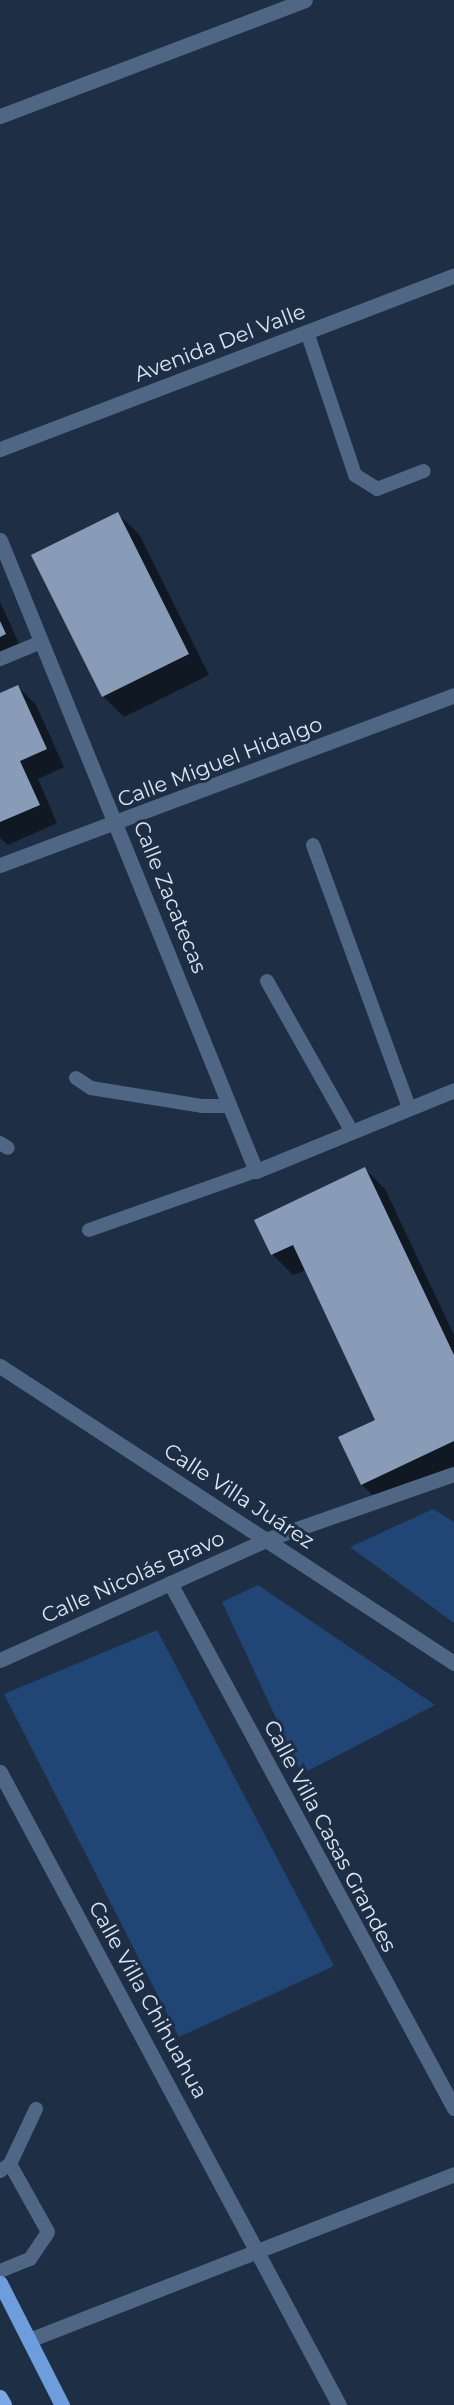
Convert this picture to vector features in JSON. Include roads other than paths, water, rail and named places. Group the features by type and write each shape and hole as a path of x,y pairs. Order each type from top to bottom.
{"highway":[{"path":"0,2398 4,2405"}],"main road":[{"path":"0,2283 62,2405"}],"street":[{"path":"0,116 304,0"},
{"name":"Avenida Del Valle","path":"0,449 454,276"},
{"name":"Calle Zacatecas","path":"0,540 119,823 256,1171"},
{"name":"Calle Miguel Hidalgo","path":"0,865 119,823 454,695"},
{"path":"256,1171 351,1130 454,1090"},
{"name":"Calle Villa Juárez","path":"0,1366 268,1539 454,1663"},
{"name":"Calle Nicolás Bravo","path":"0,1660 268,1539 454,1474"},
{"name":"Calle Villa Casas Grandes","path":"170,1583 454,2108"},
{"name":"Calle Villa Chihuahua","path":"0,1772 259,2248 339,2405"},
{"path":"28,2340 259,2248 454,2174"}],"lane":[{"path":"307,332 355,475 377,489 424,471"},
{"path":"0,659 41,642"},
{"path":"313,845 410,1107"},
{"path":"267,981 351,1130"},
{"path":"76,1078 91,1088 202,1106 230,1106"},
{"path":"89,1230 256,1171"},
{"path":"0,2271 30,2259 48,2232 5,2168 36,2109"}]}
